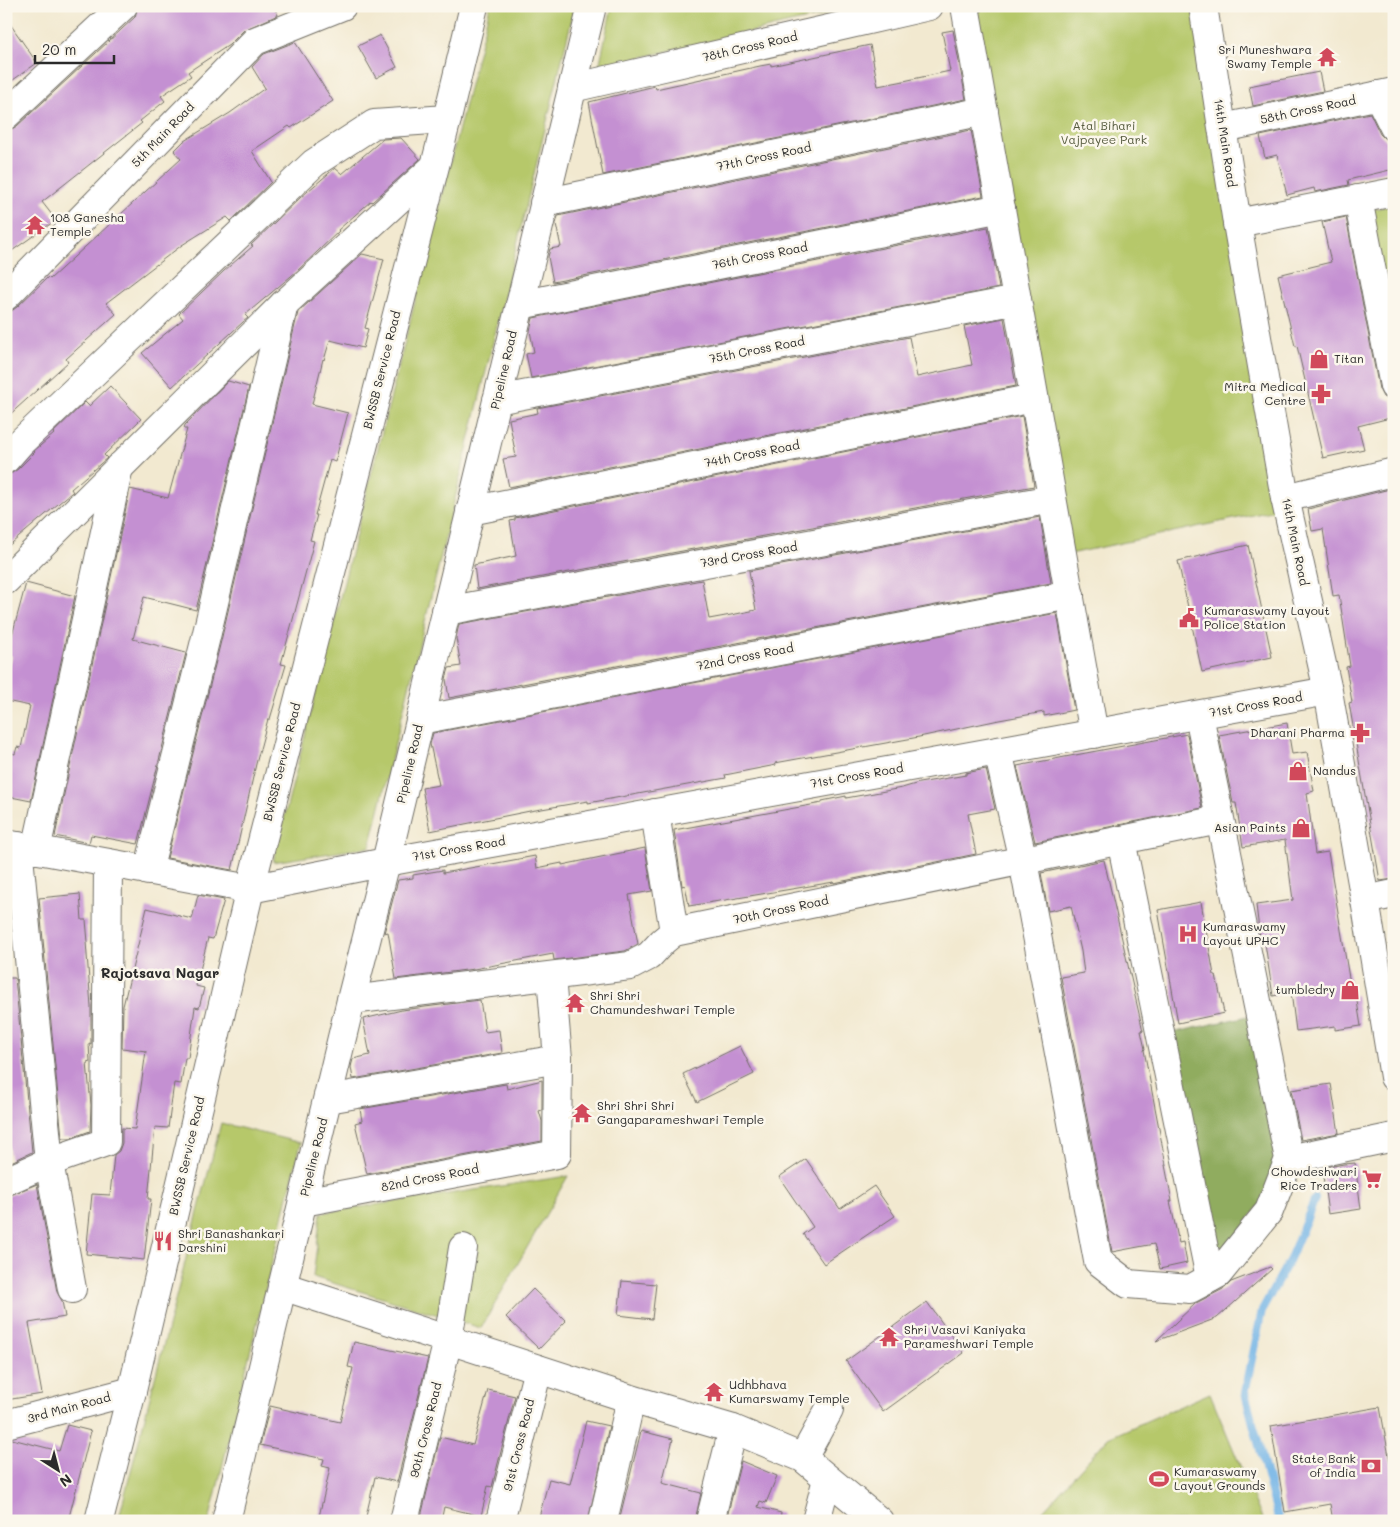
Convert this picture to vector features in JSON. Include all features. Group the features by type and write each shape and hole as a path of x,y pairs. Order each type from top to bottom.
{"street":[{"path":"6,115 123,6"},
{"name":"5th Main Road","path":"6,296 255,41 342,6"},
{"name":"BWSSB Service Road","path":"99,1521 132,1391 250,889 447,119 474,6"},
{"name":"Pipeline Road","path":"226,1521 592,6"},
{"name":"78th Cross Road","path":"572,88 929,6"},
{"path":"965,6 1094,734"},
{"name":"14th Main Road","path":"1203,6 1236,223 1285,498 1328,691 1394,1077"},
{"path":"1386,94 1394,127"},
{"name":"58th Cross Road","path":"1223,128 1386,94"},
{"name":"77th Cross Road","path":"544,203 984,111"},
{"path":"6,459 21,442 314,163 374,124 447,119"},
{"path":"6,580 284,304 434,167"},
{"path":"1236,223 1394,192"},
{"path":"1358,199 1394,386"},
{"name":"76th Cross Road","path":"520,305 1001,208"},
{"name":"75th Cross Road","path":"497,400 1017,300"},
{"path":"148,871 206,637 284,304"},
{"name":"74th Cross Road","path":"470,511 1034,398"},
{"path":"72,1289 49,1162 20,847 119,468"},
{"path":"1285,498 1394,472"},
{"name":"73rd Cross Road","path":"446,611 1052,499"},
{"name":"72nd Cross Road","path":"420,720 1070,595"},
{"name":"71st Cross Road","path":"250,889 386,862 1328,691"},
{"path":"998,751 1023,861 1098,1261 1128,1284 1190,1289 1218,1274 1269,1210 1289,1158 1199,715"},
{"path":"351,1000 630,966 649,956 674,932 655,813"},
{"name":"70th Cross Road","path":"674,932 1219,820"},
{"path":"1120,840 1210,1278"},
{"path":"20,847 250,889"},
{"path":"6,1181 49,1162 106,1142 108,863"},
{"path":"1365,900 1394,894"},
{"path":"328,1099 558,1059 551,976"},
{"name":"82nd Cross Road","path":"303,1202 557,1154 558,1059"},
{"path":"1289,1158 1394,1137"},
{"name":"90th Cross Road","path":"404,1521 448,1340 463,1248"},
{"path":"282,1286 631,1399 733,1429 803,1458 879,1521"},
{"name":"91st Cross Road","path":"500,1521 538,1369"},
{"name":"3rd Main Road","path":"6,1424 132,1391"},
{"path":"603,1521 631,1399"},
{"path":"803,1458 829,1410"},
{"path":"710,1521 733,1429"},
{"path":"816,1521 828,1479"}],"green space":[{"path":"490,6 575,6 370,847 273,862"},
{"path":"612,6 864,6 599,67"},
{"name":"Atal Bihari Vajpayee Park","path":"971,6 1194,6 1276,510 1070,554"},
{"path":"1394,205 1394,349 1368,210"},
{"path":"1248,1016 1277,1159 1261,1203 1214,1266 1167,1034"},
{"path":"221,1123 301,1143 209,1521 118,1521"},
{"path":"568,1176 481,1328 313,1277 321,1213"},
{"name":"Kumaraswamy Layout Grounds","path":"1210,1393 1263,1521 1034,1521 1108,1438"}],"building":[{"path":"138,6 273,6 278,15 244,30 229,45 188,72 191,76 161,96 165,101 140,121 142,123 42,202 56,220 6,255 6,132 17,126 135,17"},
{"path":"6,18 37,63 6,85"},
{"path":"953,30 966,99 603,175 589,102 655,86 656,89 760,66 771,64 771,66 870,45 878,86 899,82 950,71 942,32"},
{"path":"380,35 397,67 376,78 358,46"},
{"path":"295,42 333,101 291,128 289,126 252,151 271,182 231,221 227,217 182,245 106,303 116,314 66,359 68,362 6,418 6,315 48,277 50,279 181,159 174,151 184,141 230,113 265,88 252,67 264,54"},
{"path":"1319,72 1323,91 1253,106 1249,86"},
{"path":"1370,113 1380,134 1386,140 1394,143 1394,169 1348,180 1349,185 1315,192 1314,188 1287,195 1277,155 1265,158 1260,136"},
{"path":"971,130 983,196 553,282 548,257 550,249 561,247 556,224 558,216"},
{"path":"401,138 420,159 338,230 297,271 245,315 248,318 172,387 142,353 183,319 179,314 253,246 251,245 301,197 335,168 342,174 383,139"},
{"path":"1346,217 1379,389 1383,397 1392,401 1394,417 1358,426 1364,449 1323,458 1278,275 1331,262 1322,222"},
{"path":"988,227 999,288 531,378 526,354 534,352 530,331 533,318"},
{"path":"362,254 384,259 365,328 368,329 363,348 330,340 323,359 312,404 348,413 335,462 330,460 315,515 317,515 310,540 314,541 281,664 286,665 270,719 268,719 256,764 232,870 167,858 221,641 298,312"},
{"path":"1004,318 1016,386 509,487 503,459 516,457 509,419 538,413 537,408 909,337 917,377 972,365 964,326"},
{"path":"228,381 249,387 196,610 144,597 133,639 186,653 138,844 91,835 89,843 55,836 130,489 168,498 187,429 184,429 185,425"},
{"path":"110,386 141,419 104,455 107,458 71,489 73,492 6,548 6,477 18,469 85,402 89,406"},
{"path":"1022,416 1034,486 477,589 474,565 516,556 510,521 515,520 515,518"},
{"path":"1394,488 1394,648 1389,649 1389,654 1394,683 1394,879 1380,881 1349,703 1352,702 1346,667 1350,666 1339,595 1333,596 1323,529 1312,531 1308,509"},
{"path":"1040,517 1051,583 449,698 446,679 449,668 461,666 456,638 459,624 702,580 709,619 731,615 756,610 749,571"},
{"path":"1248,545 1272,657 1202,672 1178,561"},
{"path":"26,583 75,596 31,801 6,796 6,752 15,754 17,747 21,748 30,706 6,701 6,683 12,656 7,654"},
{"path":"1057,613 1074,710 1044,716 1044,712 999,720 919,737 775,763 776,765 725,775 726,778 588,803 588,801 530,811 430,831 422,788 439,785 430,744 433,733"},
{"path":"1287,723 1292,754 1307,752 1314,791 1307,793 1315,854 1328,852 1352,996 1356,995 1361,1026 1335,1030 1335,1026 1296,1031 1291,992 1273,996 1264,937 1260,938 1256,905 1293,900 1285,840 1243,847 1236,803 1233,803 1219,735"},
{"path":"1187,734 1202,808 1035,842 1017,766"},
{"path":"986,769 995,809 968,814 976,854 834,883 689,906 685,885 682,886 674,830 822,803 822,801 846,796 846,798 902,788"},
{"path":"645,848 652,891 629,895 638,944 625,951 554,960 553,954 474,969 396,979 388,932 384,933 398,880 413,878 413,875 443,870 443,873 535,856 537,868 562,863 562,865"},
{"path":"1104,860 1143,1031 1141,1031 1144,1050 1172,1201 1170,1201 1179,1243 1183,1242 1187,1263 1160,1269 1154,1244 1112,1252 1061,977 1084,973 1081,951 1071,906 1048,911 1041,873"},
{"path":"80,894 82,920 86,920 91,1006 90,1062 87,1063 91,1105 90,1131 71,1138 62,1138 39,898"},
{"path":"198,895 224,900 213,939 208,938 196,986 204,988 199,1008 195,1007 188,1058 185,1058 181,1084 174,1083 168,1128 155,1127 148,1199 151,1199 144,1260 86,1254 92,1194 110,1195 114,1155 119,1151 122,1143 122,1128 135,1129 146,1051 122,1048 123,1006 147,908 192,919"},
{"path":"1201,902 1214,975 1216,975 1224,1013 1178,1023 1158,910"},
{"path":"6,978 15,978 32,1152 11,1162 6,1131"},
{"path":"480,1000 485,1032 499,1030 502,1053 353,1079 351,1067 353,1059 370,1055 363,1019 402,1010"},
{"path":"740,1046 754,1074 697,1102 683,1074"},
{"path":"542,1080 542,1110 539,1111 542,1121 542,1141 367,1174 355,1123 362,1121 360,1109 506,1084 507,1089"},
{"path":"1331,1084 1339,1133 1301,1140 1291,1090"},
{"path":"806,1159 840,1209 874,1186 895,1216 824,1264 803,1234 813,1227 779,1177"},
{"path":"1355,1163 1361,1209 1328,1214 1322,1168"},
{"path":"37,1184 57,1292 62,1301 65,1317 29,1323 42,1394 6,1400 6,1204 9,1204 8,1196"},
{"path":"1270,1267 1272,1269 1217,1318 1156,1341 1196,1303 1225,1288 1231,1282"},
{"path":"622,1281 656,1284 652,1319 618,1315"},
{"path":"533,1289 566,1321 539,1349 506,1317"},
{"path":"927,1302 964,1353 883,1412 846,1361"},
{"path":"354,1342 428,1358 397,1482 375,1477 365,1521 318,1521 330,1468 322,1466 324,1459 260,1445 270,1406 340,1422 353,1368 348,1367"},
{"path":"488,1390 515,1396 492,1487 488,1486 481,1516 444,1507 441,1521 420,1521 440,1437 473,1445"},
{"path":"1380,1407 1394,1484 1394,1521 1333,1521 1330,1504 1285,1512 1271,1426"},
{"path":"586,1421 609,1426 588,1521 538,1521 549,1479 570,1484"},
{"path":"67,1425 91,1431 68,1521 6,1521 6,1439 59,1451"},
{"path":"641,1431 673,1439 662,1483 701,1493 695,1521 619,1521"},
{"path":"741,1461 777,1476 766,1503 760,1501 758,1507 781,1513 780,1521 726,1521"}],"waterway":[{"path":"1279,1521 1245,1393 1262,1310 1289,1261 1315,1199"}],"place":[{"name":"Sri Muneshwara Swamy Temple","path":"1327,57"},
{"name":"108 Ganesha Temple","path":"35,225"},
{"name":"Titan","path":"1319,359"},
{"name":"Mitra Medical Centre","path":"1321,394"},
{"name":"Kumaraswamy Layout Police Station","path":"1189,618"},
{"name":"Dharani Pharma","path":"1360,733"},
{"name":"Nandus","path":"1298,771"},
{"name":"Asian Paints","path":"1301,828"},
{"name":"Kumaraswamy Layout UPHC","path":"1188,934"},
{"name":"tumbledry","path":"1350,990"},
{"name":"Shri Shri Chamundeshwari Temple","path":"575,1003"},
{"name":"Shri Shri Shri Gangaparameshwari Temple","path":"582,1113"},
{"name":"Chowdeshwari Rice Traders","path":"1372,1179"},
{"name":"Shri Banashankari Darshini","path":"163,1241"},
{"name":"Shri Vasavi Kaniyaka Parameshwari Temple","path":"889,1337"},
{"name":"Udhbhava Kumarswamy Temple","path":"714,1392"},
{"name":"State Bank of India","path":"1371,1466"},
{"name":"Kumaraswamy Layout Grounds","path":"1159,1479"}],"district":[{"name":"Rajotsava Nagar","path":"160,973"}]}
